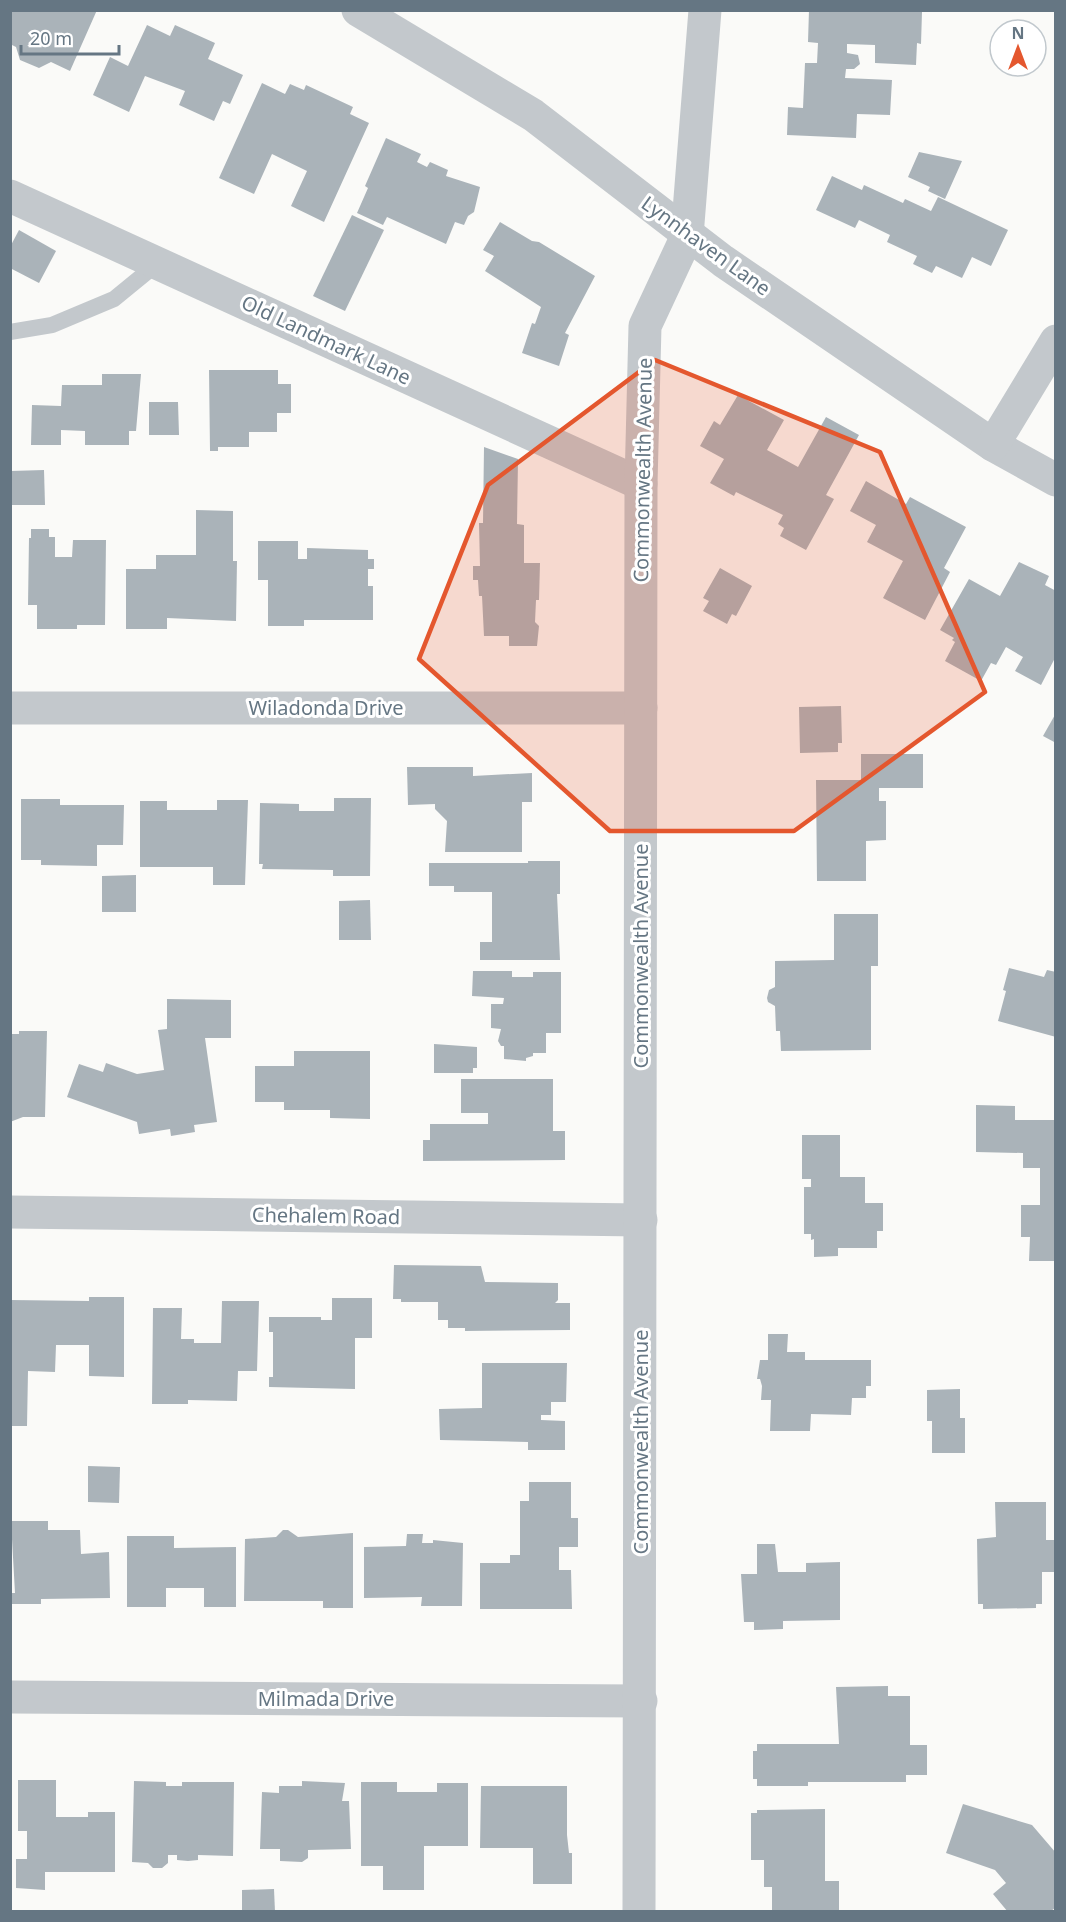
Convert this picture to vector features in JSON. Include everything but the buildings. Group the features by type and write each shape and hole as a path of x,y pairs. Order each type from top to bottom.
{"street":[{"name":"Lynnhaven Lane","path":"358,10 533,115 687,236 993,445 1056,480"},
{"name":"Commonwealth Avenue","path":"639,1911 641,484 645,326 687,236 705,10"},
{"name":"Old Landmark Lane","path":"10,196 641,484"},
{"path":"993,445 1056,341"},
{"name":"Wiladonda Drive","path":"10,708 641,708"},
{"name":"Chehalem Road","path":"10,1212 641,1220"},
{"name":"Milmada Drive","path":"10,1697 641,1701"}],"lane":[{"path":"10,332 52,325 114,299 158,263"}],"highlighted area":[{"path":"655,360 880,452 985,692 794,831 610,831 419,659 488,485"}]}
